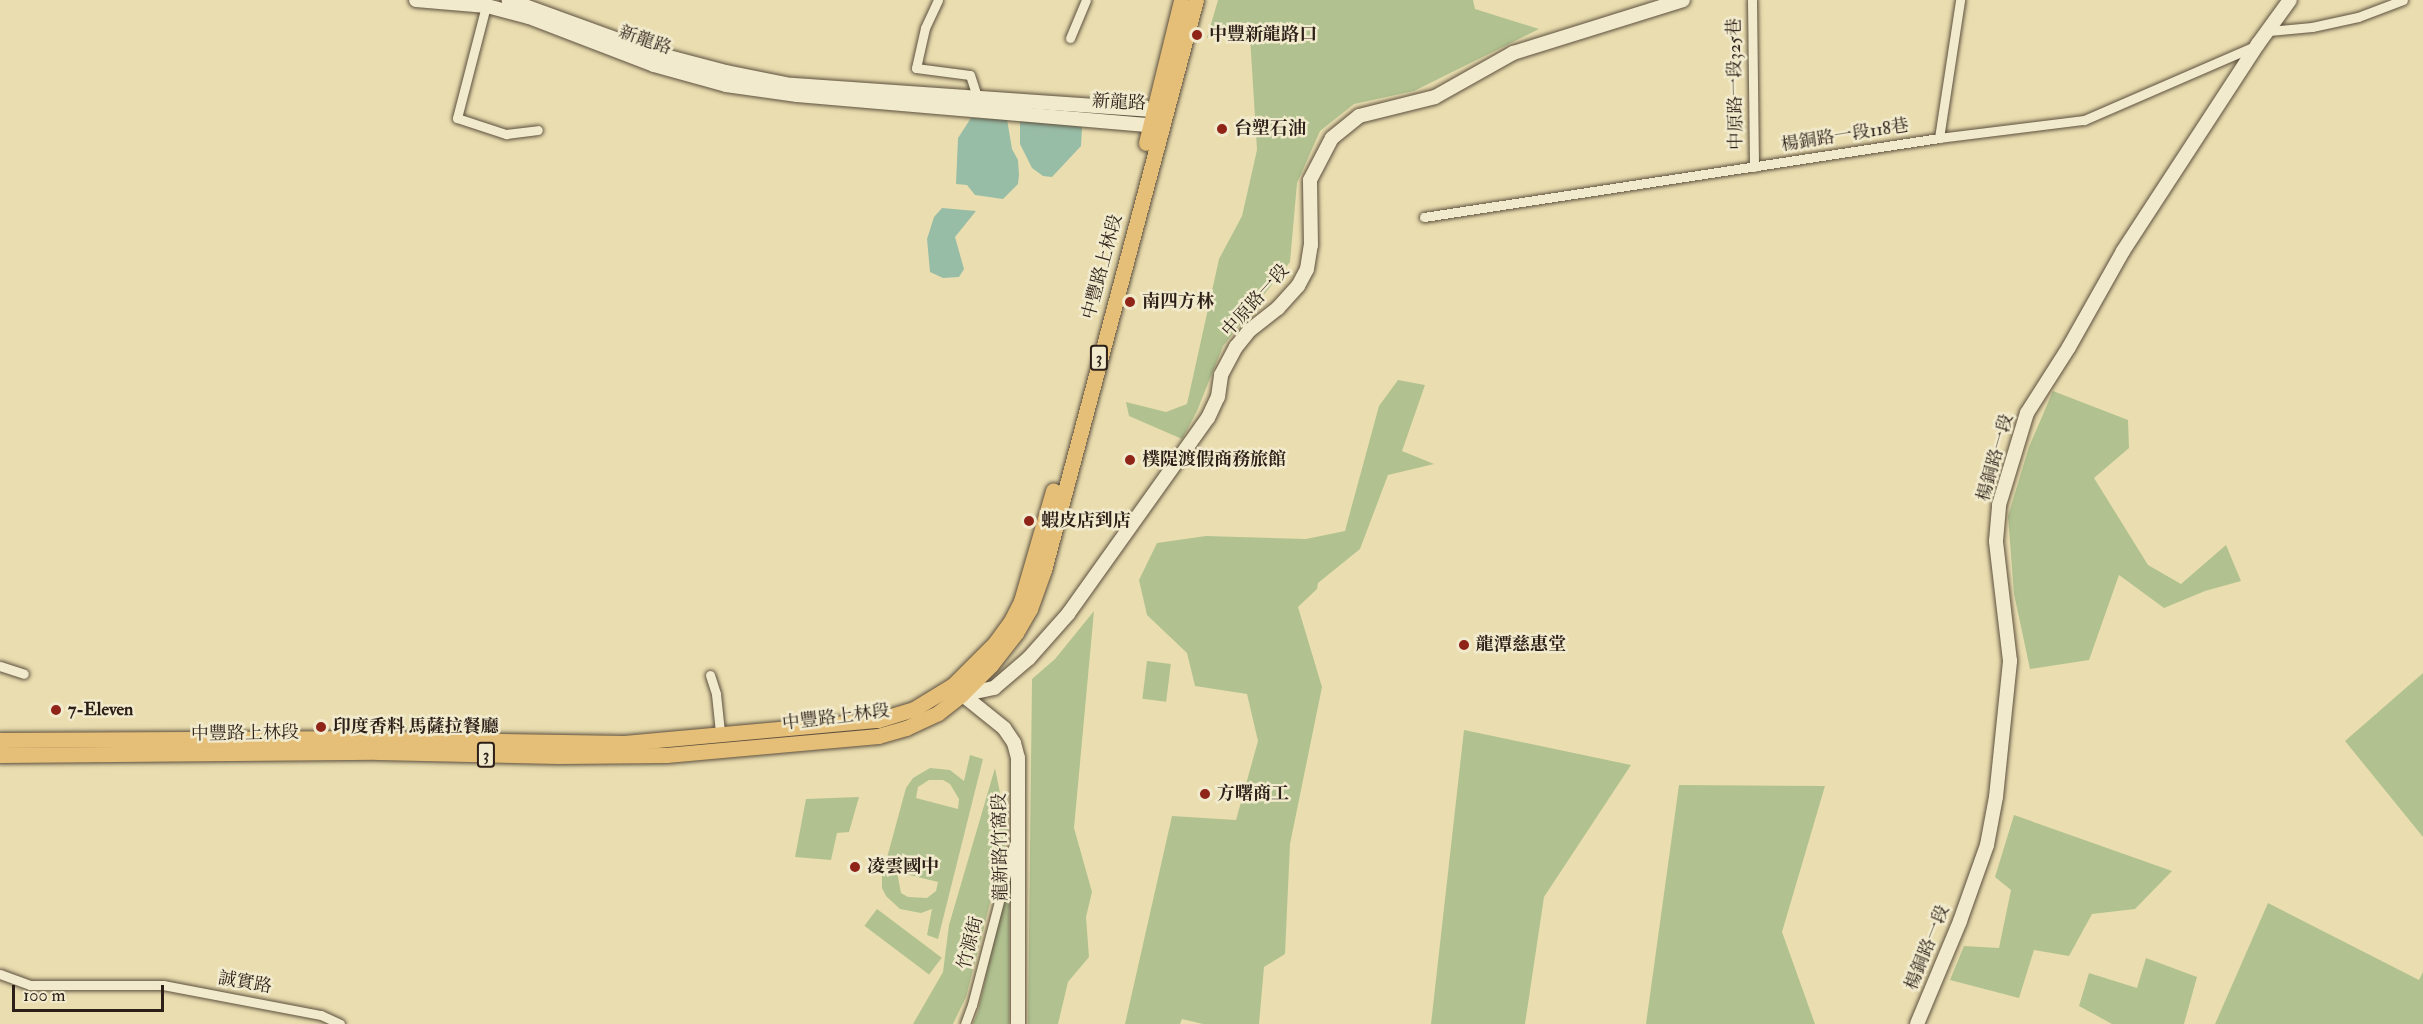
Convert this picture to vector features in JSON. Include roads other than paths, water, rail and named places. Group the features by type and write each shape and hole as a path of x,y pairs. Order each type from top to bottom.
{"main road":[{"name":"中豐路上林段","path":"0,755 378,752 558,756 666,755 878,736 906,728 938,713 957,690 997,657 1030,609 1044,570 1155,117 1181,0"},
{"name":"中豐路上林段","path":"1155,117 1196,0"},
{"name":"中豐路上林段","path":"0,740 334,738 624,743 878,720 914,709 957,690"}],"street":[{"name":"新龍路","path":"416,0 487,3 654,65 726,85 797,95 1155,117"},
{"name":"新龍路","path":"509,0 657,54 726,72 791,85 977,97 1155,117"},
{"path":"938,0 925,28 916,68 970,75 977,97"},
{"path":"1070,38 1086,0"},
{"name":"中原路一段","path":"957,690 994,688 1029,658 1068,614 1208,418 1218,396 1221,375 1236,347 1250,330 1278,308 1298,286 1307,269 1311,245 1310,180 1332,138 1359,117 1435,97 1513,53 1683,0"},
{"name":"中原路一段325巷","path":"1752,0 1754,168"},
{"path":"1939,138 1959,0"},
{"name":"楊銅路一段","path":"1917,1024 1968,899 1987,845 1996,797 2010,662 1996,541 1999,505 2027,413 2069,347 2123,251 2258,44 2290,0"},
{"path":"2269,31 2312,27 2358,17 2403,0"},
{"path":"487,3 457,118 506,134 538,130"},
{"name":"楊銅路一段118巷","path":"1424,217 1939,138 2084,120 2258,44"},
{"path":"0,666 24,674"},
{"path":"710,675 716,694 720,733"},
{"name":"龍新路竹窩段","path":"957,690 990,714 1014,743 1018,758 1017,836 1020,871 1018,1024"},
{"name":"竹源街","path":"965,1024 1017,836"},
{"name":"誠實路","path":"0,974 30,985 163,985 321,1015 340,1024"}],"place":[{"name":"中豐新龍路口","path":"1197,35"},
{"name":"台塑石油","path":"1222,129"},
{"name":"南四方林","path":"1130,302"},
{"name":"樸隄渡假商務旅館","path":"1130,460"},
{"name":"蝦皮店到店","path":"1029,521"},
{"name":"龍潭慈惠堂","path":"1464,645"},
{"name":"7-Eleven","path":"56,710"},
{"name":"印度香料 馬薩拉餐廳","path":"321,727"},
{"name":"方曙商工","path":"1205,794"},
{"name":"凌雲國中","path":"855,867"}]}
